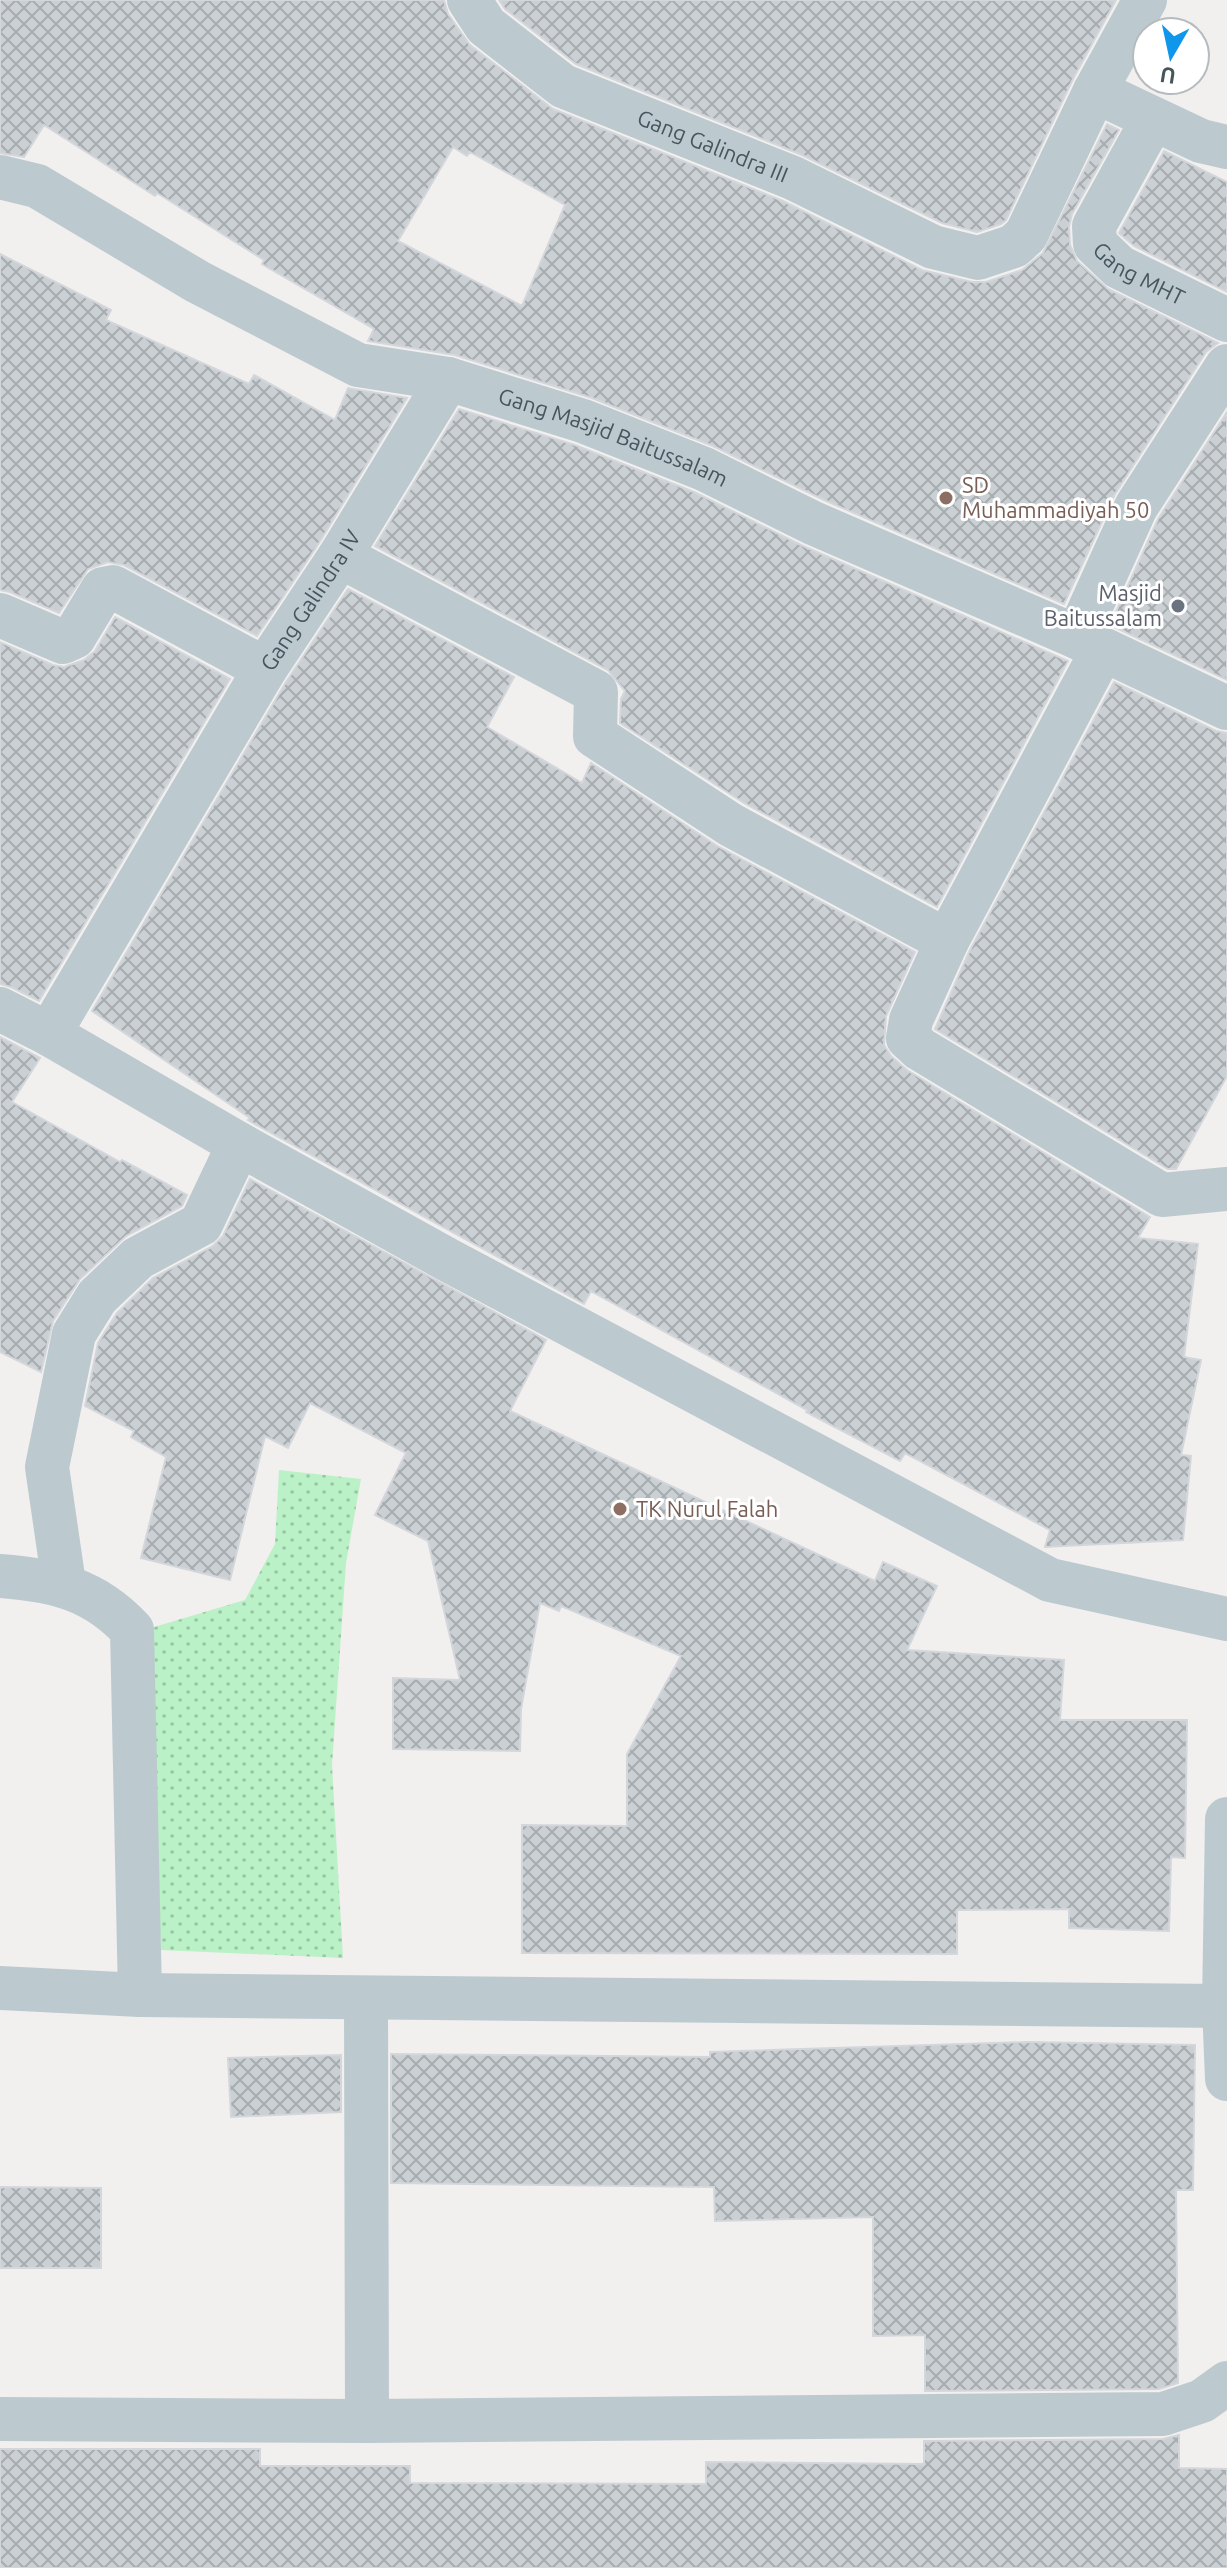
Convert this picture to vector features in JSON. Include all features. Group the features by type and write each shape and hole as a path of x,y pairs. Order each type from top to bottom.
{"street":[{"name":"Gang Galindra III","path":"469,0 486,26 563,86 793,178 933,247 978,258 1014,246 1026,235 1095,91"},
{"path":"1145,0 1095,91 1201,141 1227,147"},
{"name":"Gang MHT","path":"1153,119 1094,226 1095,244 1119,267 1227,320"},
{"name":"Gang Masjid Baitussalam","path":"0,177 37,186 198,282 358,365 448,379 583,421 704,469 813,523 1090,644 1227,708"},
{"path":"1227,366 1136,507 1090,644 947,941 911,1020 908,1038 920,1049 1162,1195 1227,1189"},
{"name":"Gang Galindra IV","path":"0,615 63,642 74,637 103,589 113,587 265,669 340,556 448,379"},
{"path":"340,556 596,692 595,736 731,825 947,941"},
{"path":"49,1034 265,669"},
{"path":"0,1009 448,1260 1050,1580 1227,1619"},
{"path":"64,1584 47,1467 74,1334 97,1297 138,1258 201,1224 239,1144"},
{"path":"0,1576 64,1584 114,1611 132,1630 140,1995"},
{"path":"1227,1819 1224,2006 1227,2079"},
{"path":"0,1988 140,1995 1224,2006"},
{"path":"366,1998 367,2421"},
{"path":"0,2419 367,2421 1163,2414 1202,2401 1227,2383"}],"green space":[{"path":"279,1470 361,1479 346,1563 332,1765 343,1958 161,1950 144,1630 245,1600 275,1544"}],"building":[{"path":"0,0 444,0 448,14 470,45 553,109 783,201 922,270 972,282 986,282 1022,270 1043,253 1107,124 1119,130 1072,214 1069,227 1070,245 1077,261 1108,289 1218,343 1206,352 1115,494 1064,604 824,500 713,446 592,398 455,355 368,341 374,329 262,264 264,260 157,193 155,196 44,125 24,157 0,153","holes":["453,147 467,156 470,152 565,205 522,306 398,241"]},
{"path":"499,0 1116,0 1073,79 1006,220 977,232 942,223 802,155 576,64 505,9"},
{"path":"1164,151 1227,182 1227,292 1134,246 1119,233"},
{"path":"0,254 111,310 106,320 249,384 254,375 335,420 348,388 407,398 319,543 257,636 124,565 108,562 88,569 59,613 0,590"},
{"path":"459,409 575,445 694,492 803,546 1068,661 937,907 744,803 620,723 621,699 625,691 608,670 375,546"},
{"path":"1227,412 1227,680 1110,625 1158,519"},
{"path":"348,589 514,677 487,727 582,783 591,763 719,847 915,952 886,1016 884,1045 891,1056 907,1070 1150,1217 1138,1238 1198,1244 1184,1357 1201,1360 1181,1455 1191,1456 1183,1540 1045,1547 1050,1530 905,1453 900,1461 591,1291 584,1304 251,1122 248,1120 250,1118 92,1011 286,682"},
{"path":"115,617 230,679 39,1001 0,984 0,642 64,667 84,660 95,651"},
{"path":"1114,682 1216,731 1227,733 1227,1076 1176,1169 1168,1169 935,1029 969,952"},
{"path":"0,1037 40,1058 12,1102 187,1195 182,1206 126,1236 80,1279 53,1321 41,1372 0,1352"},
{"path":"250,1179 546,1340 510,1411 875,1581 883,1562 937,1586 907,1650 1064,1660 1060,1720 1187,1720 1185,1858 1171,1857 1169,1931 1069,1928 1069,1909 957,1910 957,1954 522,1953 522,1825 627,1826 627,1754 681,1656 561,1606 559,1611 540,1603 521,1709 520,1751 393,1749 393,1678 460,1680 428,1541 375,1515 406,1453 310,1403 288,1448 265,1436 230,1580 141,1558 166,1457 131,1437 134,1431 85,1406 98,1343 117,1313 153,1278 213,1246 223,1236"},
{"path":"1029,2042 1195,2045 1193,2190 1176,2190 1178,2383 1159,2389 925,2391 925,2335 873,2336 873,2217 715,2221 714,2187 391,2183 391,2054 710,2057 710,2052"},
{"path":"341,2055 341,2112 231,2117 228,2058"},
{"path":"0,2187 101,2188 101,2268 0,2268"},
{"path":"1179,2435 1179,2468 1227,2469 1227,2568 0,2568 0,2449 260,2449 260,2466 410,2466 410,2483 706,2484 706,2462 924,2464 924,2441 1163,2439"}],"place":[{"name":"SD Muhammadiyah 50","path":"946,498"},
{"name":"Masjid Baitussalam","path":"1178,606"},
{"name":"TK Nurul Falah","path":"620,1509"}]}
